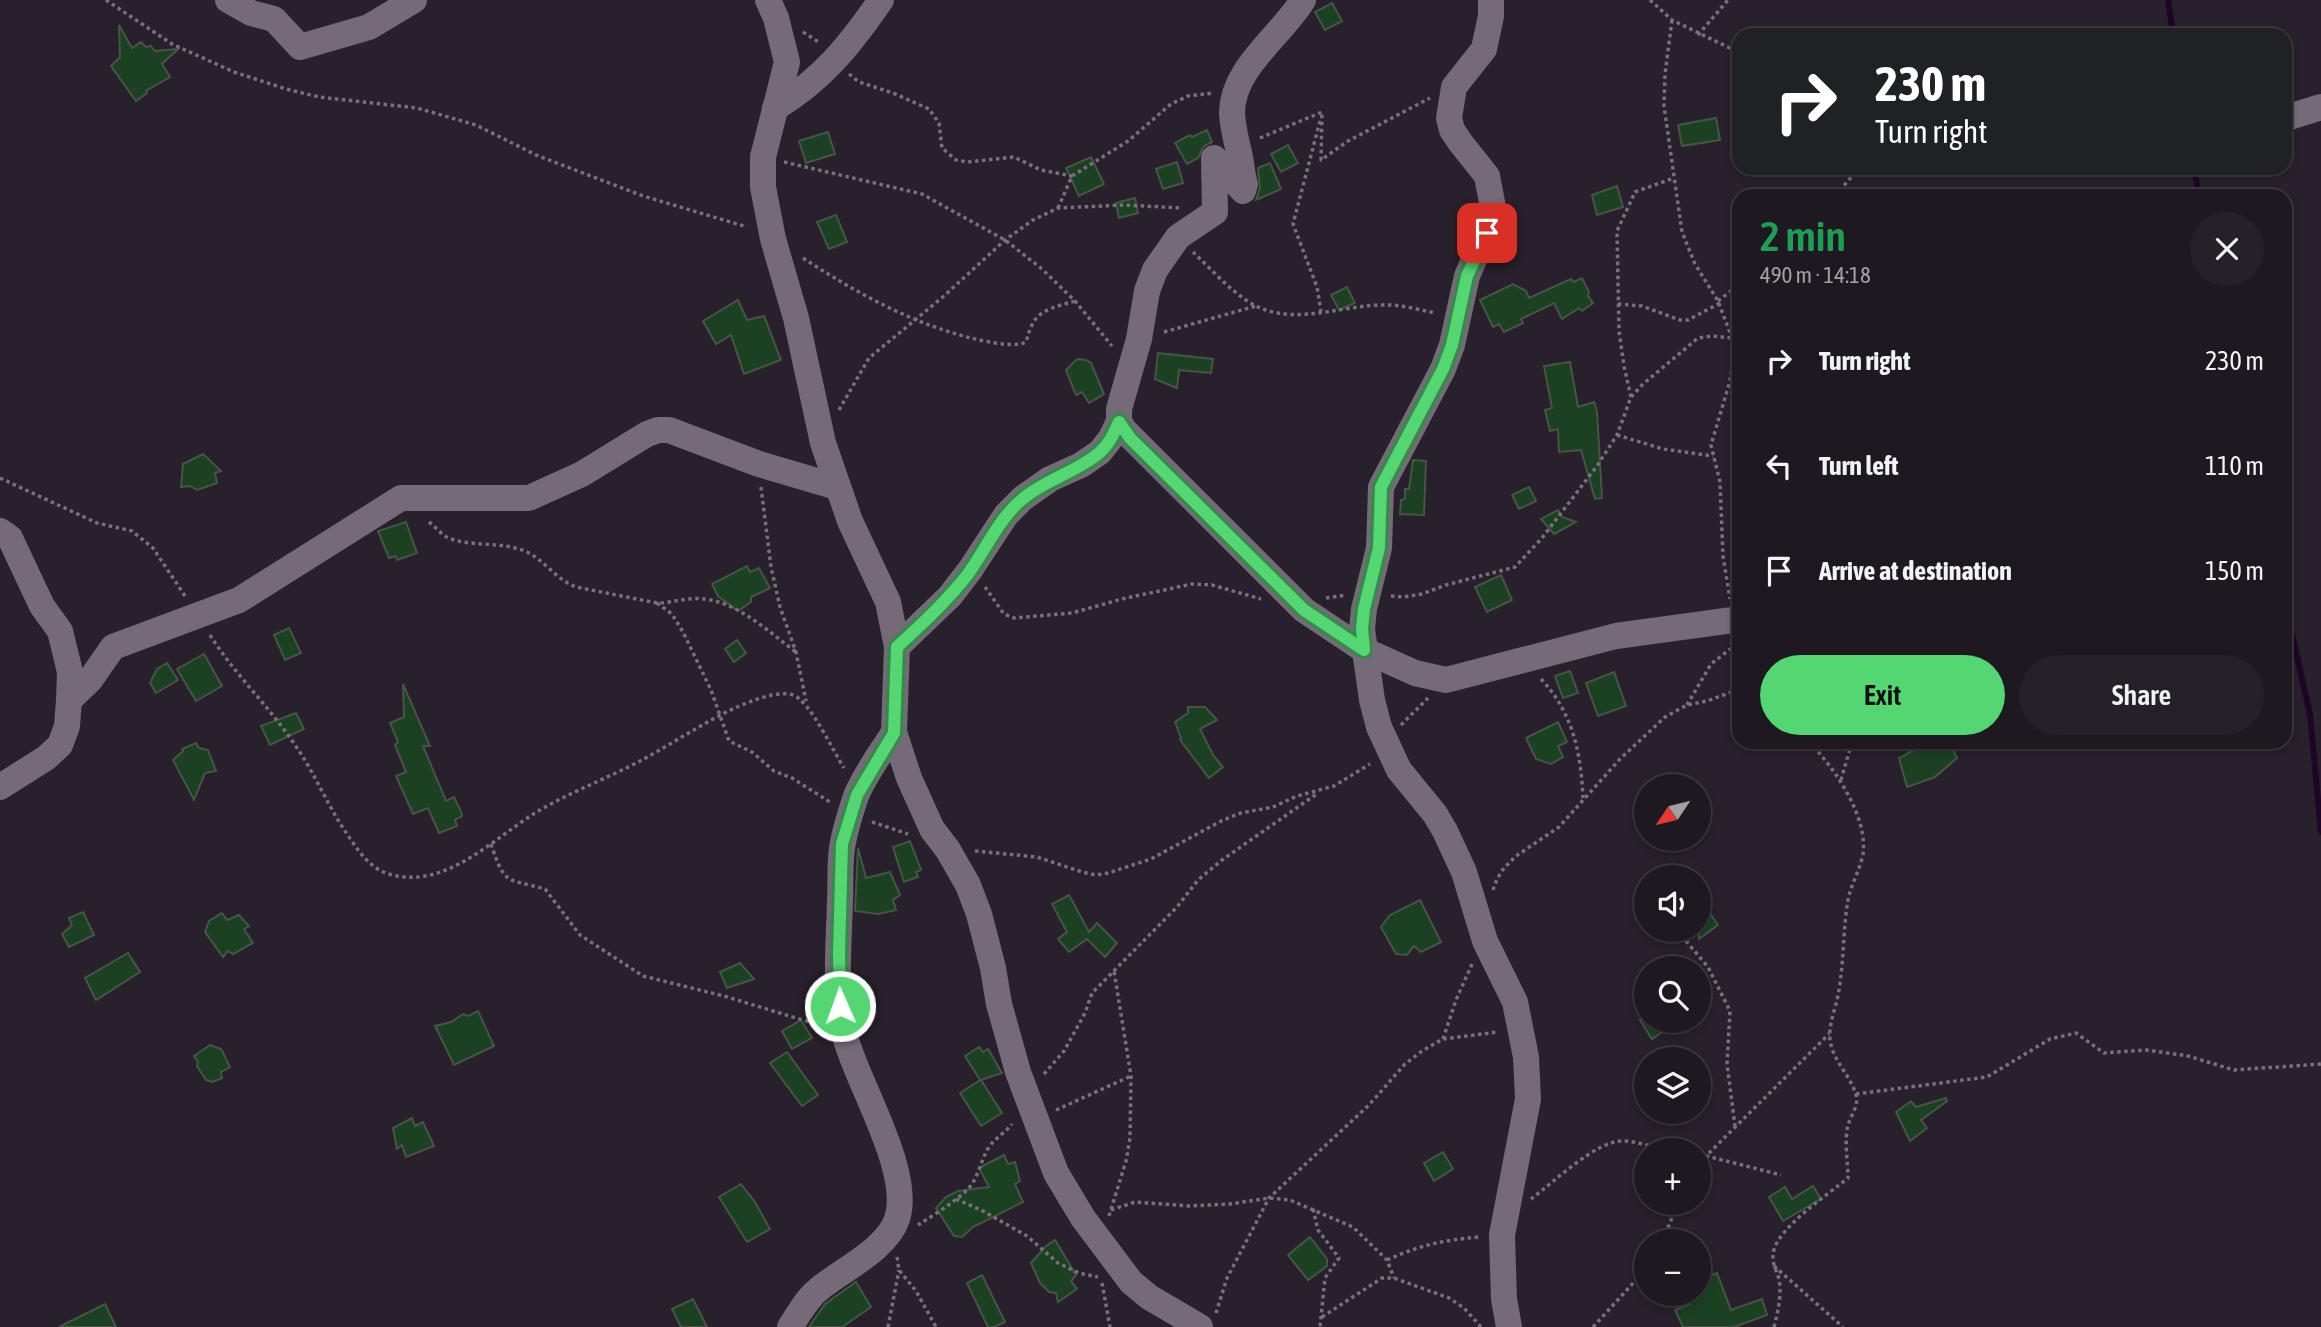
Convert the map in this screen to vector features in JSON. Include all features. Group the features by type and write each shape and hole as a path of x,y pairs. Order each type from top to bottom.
{"street":[{"path":"228,0 251,13 274,19 300,47 369,27 414,0"},
{"path":"775,108 814,81 836,60 881,0"},
{"path":"897,647 950,596 1006,515 1023,498 1100,452 1111,438 1119,422 1119,409 1132,369 1147,291 1161,260 1178,237 1215,212 1214,158 1242,191 1245,184 1232,111 1236,90 1250,66 1294,15 1303,0"},
{"path":"1491,0 1484,49 1454,87 1449,118 1452,130 1487,176 1492,201 1491,220 1467,276 1452,345 1443,369 1381,487 1379,548 1362,629 1372,700 1379,727 1399,770 1435,814 1445,831 1464,872 1485,941 1515,1002 1521,1030 1528,1099 1505,1225 1504,1299 1509,1327"},
{"path":"772,9 787,62 763,157 763,187 773,239 796,318 823,443 837,487 888,602 897,647 894,733 921,806 932,829 948,850 968,885 979,914 1008,1039 1056,1173 1083,1218 1131,1282 1149,1297 1208,1321"},
{"path":"2292,116 2321,107"},
{"path":"1119,422 1130,438 1304,610 1364,650 1415,673 1446,680 1616,636 1732,627"},
{"path":"69,700 90,680 113,647 239,600 401,498 529,498 582,474 658,430 668,430 759,464 837,487"},
{"path":"0,531 10,538 42,606 60,631 70,672 67,726 60,745 46,758 0,787"},
{"path":"790,1327 816,1290 892,1235 900,1204 900,1189 882,1132 844,1033 840,1006 842,844 854,804 894,733"}],"path":[{"path":"106,0 172,44 234,72 319,97 417,108 476,125 536,155 643,196 754,229 849,288 913,320 980,340 1016,345 1026,342 1032,324 1039,315 1075,301"},
{"path":"1650,0 1672,20 1732,50"},
{"path":"1698,35 1728,0"},
{"path":"772,9 815,39 859,82 929,109 939,123 942,148 956,160 968,162 1014,157 1041,170 1072,176"},
{"path":"1294,600 1368,591 1404,597 1515,567 1542,538 1597,466 1616,435 1631,397 1698,338 1712,335 1732,338 1719,302 1688,249 1682,232 1664,106 1672,20"},
{"path":"1322,112 1321,160 1382,122 1454,87"},
{"path":"1058,208 1072,176 1115,151 1171,104 1188,96 1236,90"},
{"path":"1250,143 1322,112"},
{"path":"1321,312 1317,287 1293,224 1322,112"},
{"path":"763,157 922,194 1005,240 1042,269 1075,301 1132,369"},
{"path":"1841,189 1853,175"},
{"path":"1631,397 1624,366 1618,304 1617,231 1635,192 1674,178"},
{"path":"823,443 846,395 869,358 944,296 1005,240 1032,220 1058,208 1097,205 1163,206 1215,212"},
{"path":"1178,237 1230,286 1256,306 1299,316 1388,305 1458,317"},
{"path":"1618,304 1642,306 1680,320 1688,320 1719,302 1732,291"},
{"path":"1139,339 1256,306"},
{"path":"1732,366 1711,445 1720,482 1723,556 1732,605"},
{"path":"1616,435 1663,449 1713,456"},
{"path":"759,464 771,567 780,607 796,652 806,703 846,771 854,804"},
{"path":"0,478 97,523 132,531 153,548 213,641 297,747 341,824 372,866 389,874 425,876 442,872 491,844 537,812 738,707 778,694 796,696 806,703"},
{"path":"401,498 449,539 512,547 528,553 553,570 565,583 606,595 657,604 690,598 712,600 740,611 796,652"},
{"path":"970,570 1004,614 1014,618 1072,613 1192,584 1212,585 1266,600"},
{"path":"657,604 672,614 683,632 721,716 729,741 752,752 774,771 854,804 871,822 910,835"},
{"path":"1687,705 1732,634"},
{"path":"1524,661 1559,703 1578,743 1583,800"},
{"path":"948,850 1014,853 1096,875 1151,859 1223,820 1241,813 1273,807 1297,796 1334,786 1368,766 1413,711 1446,680"},
{"path":"1491,899 1497,879 1504,868 1516,856 1559,827 1620,759 1665,717 1687,705 1732,692"},
{"path":"1774,1327 1781,1296 1773,1250 1782,1233 1848,1178 1848,1126 1854,1112 1856,1094 1837,1059 1829,1034 1839,991 1848,899 1863,853 1863,839 1841,781 1815,749"},
{"path":"1841,781 1850,749"},
{"path":"888,1327 899,1270 892,1235 925,1220 967,1190 991,1144 1017,1118 1027,1094 1064,1051 1092,993 1177,907 1198,880 1319,791"},
{"path":"491,844 498,864 514,883 545,889 580,935 643,976 724,996 844,1033"},
{"path":"1443,1040 1466,974 1485,941"},
{"path":"1687,942 1708,967 1730,1011 1727,1063 1735,1126"},
{"path":"1104,1247 1110,1210 1126,1161 1130,1138 1131,1076 1114,971"},
{"path":"1208,1321 1269,1198 1369,1105 1405,1064 1443,1040 1472,1034 1521,1030"},
{"path":"1856,1094 1987,1077 2050,1039 2076,1033 2104,1052 2147,1050 2188,1056 2234,1070 2321,1064"},
{"path":"1711,1149 1770,1095 1829,1034"},
{"path":"1036,1120 1131,1076"},
{"path":"1387,1260 1416,1247 1505,1225 1602,1145 1614,1141 1634,1142"},
{"path":"1711,1157 1781,1175"},
{"path":"1110,1210 1135,1202 1189,1206 1269,1198 1290,1200 1353,1227 1387,1260 1394,1278"},
{"path":"955,1199 1027,1236 1058,1263 1079,1273 1102,1278 1110,1327"},
{"path":"1313,1209 1318,1230 1339,1258 1325,1278 1320,1327"},
{"path":"1774,1266 1843,1327"},
{"path":"899,1270 916,1291 936,1327"},
{"path":"1322,1317 1381,1278 1394,1278 1449,1298 1464,1308 1481,1327"},
{"path":"1593,1327 1634,1282"}],"building":[{"path":"1332,3 1342,21 1325,30 1315,12"},
{"path":"119,25 132,48 141,42 155,51 178,49 162,64 170,77 146,91 147,93 136,101 111,66 120,57"},
{"path":"1716,118 1720,140 1682,146 1678,125"},
{"path":"1207,130 1212,142 1204,146 1198,158 1187,164 1175,143"},
{"path":"828,132 835,154 806,163 799,141"},
{"path":"1288,145 1298,163 1281,172 1271,154"},
{"path":"1091,157 1104,184 1079,196 1066,168"},
{"path":"1177,162 1183,183 1163,189 1156,169"},
{"path":"1270,163 1281,189 1256,200 1260,188 1258,168"},
{"path":"1617,186 1623,207 1597,215 1592,195"},
{"path":"1135,198 1138,213 1119,218 1116,203"},
{"path":"836,215 847,242 829,249 817,222"},
{"path":"1582,278 1593,303 1582,311 1579,308 1562,319 1554,303 1521,319 1523,323 1504,332 1499,324 1493,327 1480,300 1513,284 1526,291 1529,298 1571,279 1574,282"},
{"path":"1347,287 1355,303 1339,310 1331,295"},
{"path":"738,300 747,320 764,316 781,360 744,374 731,335 716,344 703,321"},
{"path":"1158,353 1213,359 1211,373 1179,370 1177,388 1155,379"},
{"path":"1077,359 1091,363 1104,394 1089,403 1082,392 1076,395 1066,370"},
{"path":"1570,362 1578,407 1594,402 1597,412 1602,498 1595,499 1581,450 1559,452 1558,429 1550,431 1545,410 1552,408 1544,366"},
{"path":"203,454 221,471 215,473 217,483 197,490 190,486 181,487 183,464"},
{"path":"1413,460 1426,461 1424,515 1400,514 1401,500 1405,499 1405,489 1409,489"},
{"path":"1529,487 1536,501 1519,509 1512,495"},
{"path":"1558,510 1562,517 1576,522 1554,534 1541,519"},
{"path":"406,522 417,553 397,560 396,556 389,558 378,531"},
{"path":"747,566 750,572 759,568 770,588 751,597 751,602 738,611 718,596 712,584"},
{"path":"1501,575 1512,600 1487,612 1475,587"},
{"path":"289,628 301,653 285,660 274,635"},
{"path":"737,640 746,653 734,662 725,649"},
{"path":"204,654 222,686 196,701 177,669"},
{"path":"167,663 178,680 156,693 150,683 157,669"},
{"path":"1570,671 1578,693 1563,698 1555,676"},
{"path":"1614,672 1626,706 1598,716 1586,683"},
{"path":"403,684 430,746 423,746 446,801 454,797 462,814 455,820 457,826 439,833 428,808 413,814 396,776 406,772 390,723 404,717"},
{"path":"1188,707 1205,707 1217,720 1200,729 1213,755 1223,767 1209,778 1180,740 1175,722 1188,713"},
{"path":"296,713 304,729 270,745 261,726"},
{"path":"1558,722 1567,742 1558,746 1563,757 1551,764 1536,759 1526,738"},
{"path":"196,743 199,748 208,750 216,771 205,773 194,800 173,760 182,749"},
{"path":"1916,749 1952,749 1957,758 1935,777 1907,787 1899,758"},
{"path":"910,841 921,870 916,872 918,877 904,882 893,847"},
{"path":"858,848 866,878 890,872 900,895 893,900 896,910 878,914 855,911"},
{"path":"1069,895 1089,932 1097,923 1117,943 1105,957 1087,939 1069,952 1058,939 1067,932 1052,904"},
{"path":"1420,900 1441,942 1421,952 1414,946 1407,955 1396,954 1381,927 1390,915"},
{"path":"83,912 94,935 69,947 62,934 72,925 69,918"},
{"path":"222,913 227,920 239,915 249,926 244,929 253,943 233,954 228,951 223,957 205,932 209,921"},
{"path":"1711,915 1718,925 1711,930"},
{"path":"128,953 140,972 96,1000 85,978"},
{"path":"740,963 754,979 727,988 720,972"},
{"path":"478,1011 494,1046 454,1065 435,1026 451,1022 463,1014 468,1016"},
{"path":"801,1020 812,1038 792,1049 782,1031"},
{"path":"1648,1033 1661,1033 1652,1039"},
{"path":"210,1045 221,1049 230,1067 221,1072 222,1078 212,1082 206,1080 194,1056"},
{"path":"979,1047 983,1052 988,1049 1002,1073 981,1080 1002,1113 981,1126 960,1093 980,1080 965,1056"},
{"path":"787,1052 818,1095 802,1106 770,1063"},
{"path":"1946,1098 1947,1101 1921,1120 1927,1128 1910,1141 1896,1112 1911,1101 1916,1107"},
{"path":"412,1118 415,1126 423,1122 434,1146 406,1157 402,1145 397,1149 393,1128"},
{"path":"1443,1152 1453,1169 1434,1181 1424,1163"},
{"path":"1004,1155 1008,1164 1015,1162 1020,1181 1015,1184 1023,1202 973,1227 962,1237 954,1236 936,1208 946,1197 958,1191 989,1187 979,1168"},
{"path":"741,1184 770,1229 747,1242 719,1197"},
{"path":"1813,1186 1821,1199 1783,1221 1769,1197 1785,1187 1792,1199"},
{"path":"1310,1237 1327,1259 1327,1266 1308,1280 1288,1255"},
{"path":"1055,1240 1076,1275 1071,1281 1077,1289 1058,1302 1056,1293 1049,1292 1040,1283 1031,1263"},
{"path":"1717,1273 1731,1310 1762,1299 1767,1315 1734,1327 1683,1327 1675,1310 1685,1306 1711,1306 1711,1275"},
{"path":"982,1275 1005,1322 994,1327 988,1327 967,1283"},
{"path":"856,1282 871,1307 842,1327 809,1327 825,1304"},
{"path":"693,1299 707,1327 681,1327 672,1309"},
{"path":"105,1304 116,1327 59,1327"}],"waterway":[{"path":"2168,0 2172,28"},
{"path":"2195,175 2198,189"},
{"path":"2292,634 2310,714 2321,832"}],"route":[{"path":"840,1006 842,844 857,795 894,733 897,647 950,596 1006,515 1023,498 1100,452 1119,422 1130,438 1304,610 1364,650 1364,609 1379,548 1381,487 1443,369 1452,345 1467,276 1487,233"}]}
